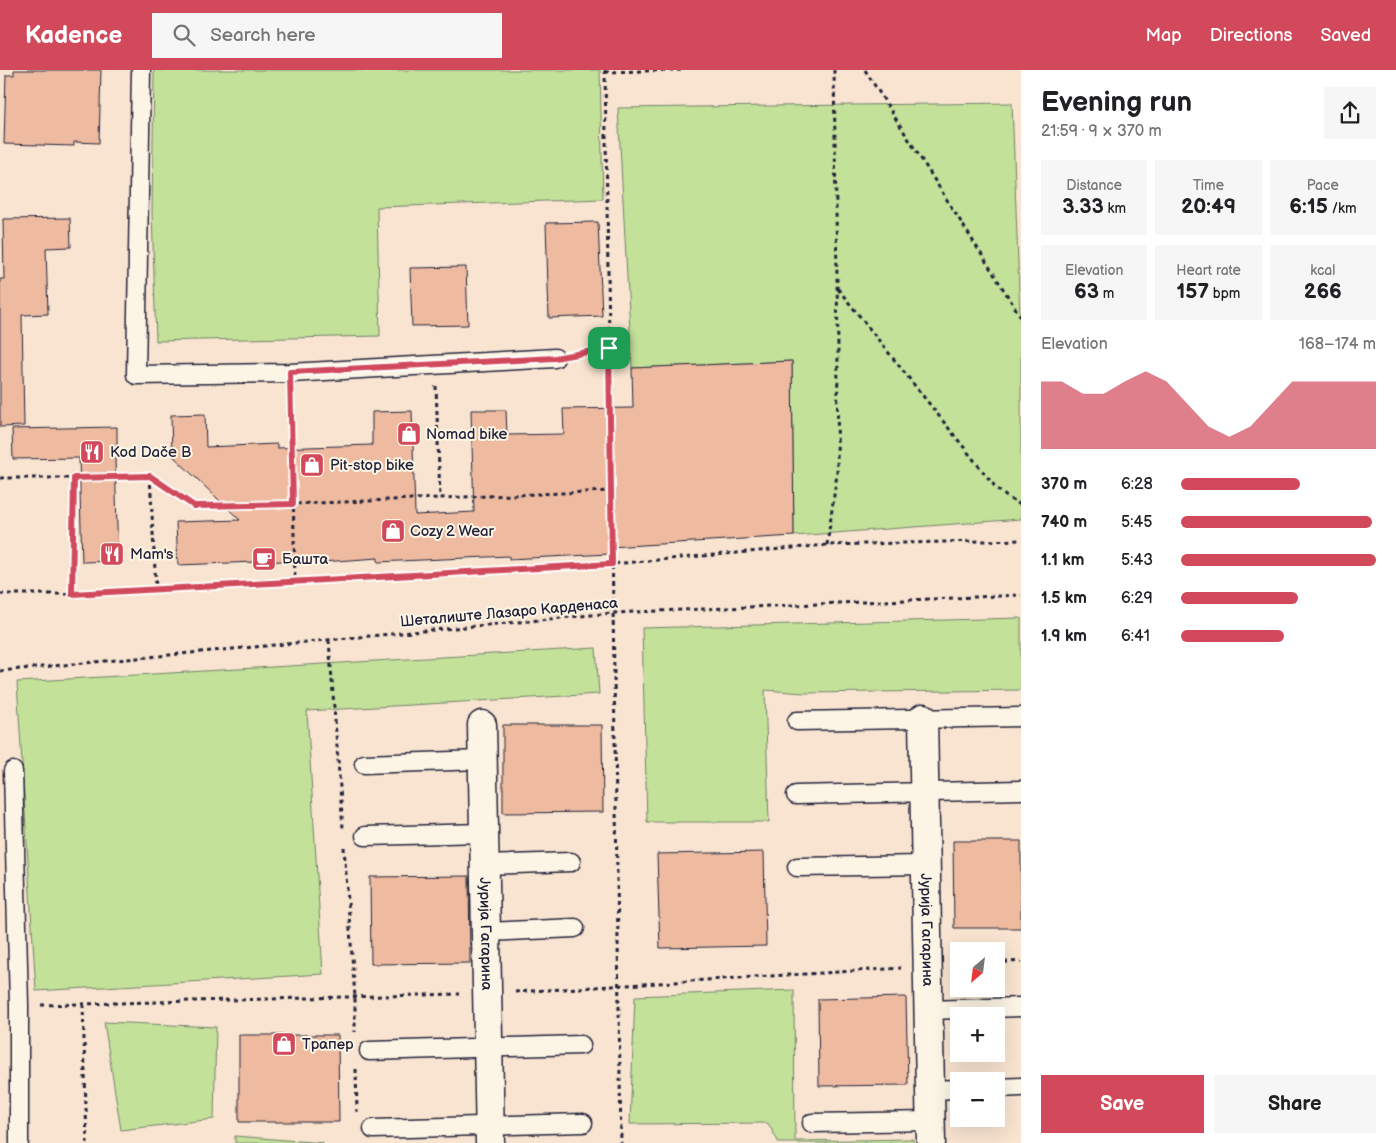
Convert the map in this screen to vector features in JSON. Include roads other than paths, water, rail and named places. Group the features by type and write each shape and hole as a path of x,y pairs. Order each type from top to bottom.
{"street":[{"name":"Јурија Гагарина","path":"923,718 931,1132"},
{"name":"Јурија Гагарина","path":"482,724 490,1134"}],"lane":[{"path":"141,70 136,375 290,372 436,366 555,358"},
{"path":"797,721 1021,717"},
{"path":"364,764 482,760"},
{"path":"13,771 19,1143"},
{"path":"796,795 1021,790"},
{"path":"365,836 484,832"},
{"path":"484,864 571,862"},
{"path":"797,867 926,865"},
{"path":"486,932 575,928"},
{"path":"929,1010 1021,1007"},
{"path":"362,1056 581,1044"},
{"path":"1005,1088 1021,1087"},
{"path":"930,1090 950,1089"},
{"path":"373,1128 490,1134 582,1122"},
{"path":"812,1123 931,1132"}],"place":[{"name":"Nomad bike","path":"409,434"},
{"name":"Kod Dače B","path":"92,452"},
{"name":"Pit-stop bike","path":"312,465"},
{"name":"Cozy 2 Wear","path":"393,531"},
{"name":"Mam's","path":"112,554"},
{"name":"Башта","path":"264,559"},
{"name":"Трапер","path":"284,1044"}]}
